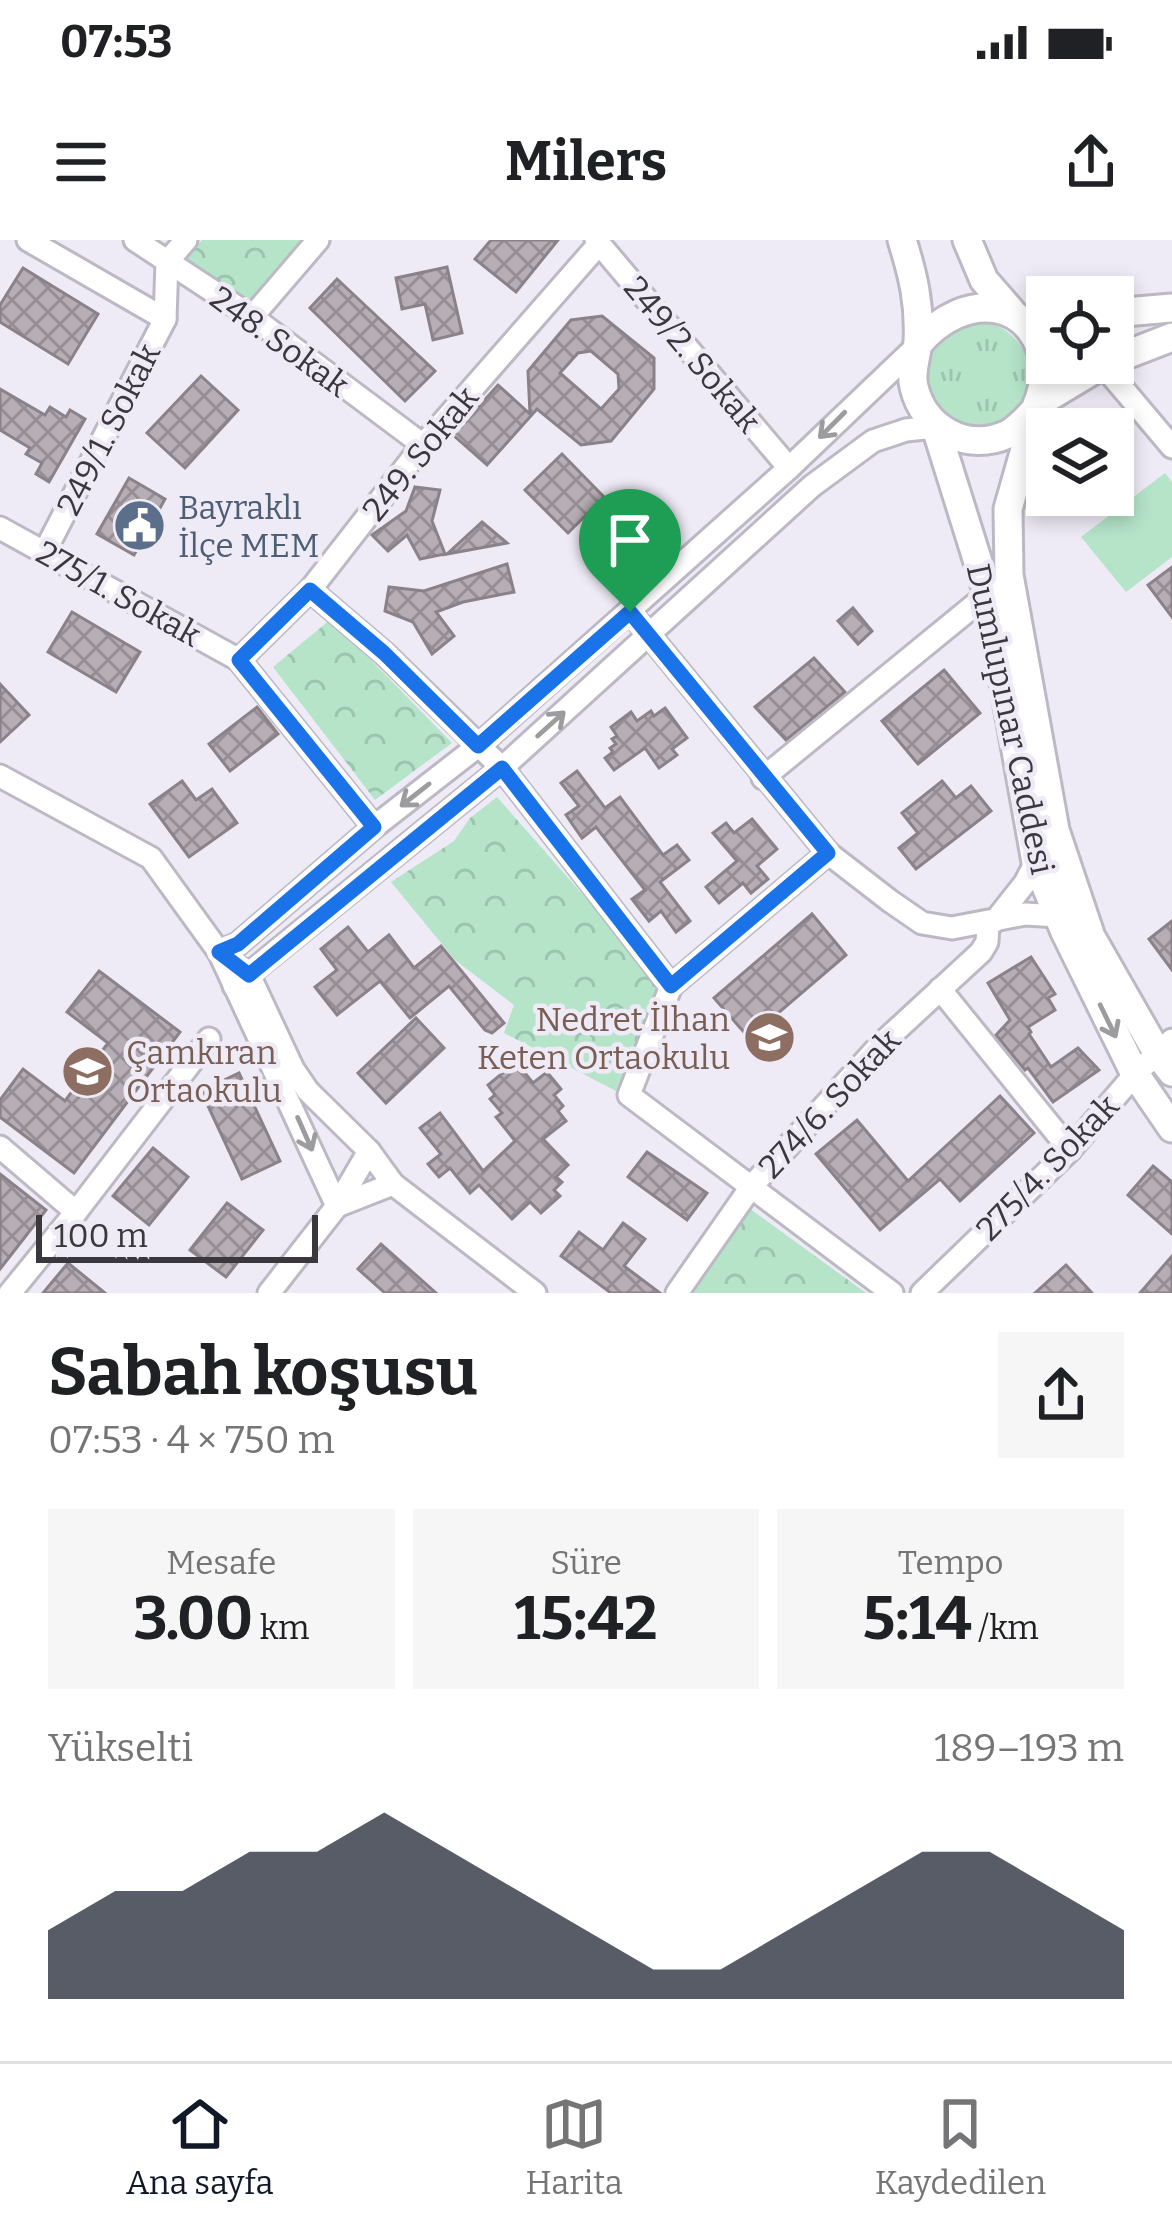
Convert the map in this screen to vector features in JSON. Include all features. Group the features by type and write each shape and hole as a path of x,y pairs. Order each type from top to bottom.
{"main road":[{"path":"902,240 918,287 912,382 922,410 936,427 966,440 985,440 1014,430 1037,406 1072,384"},
{"path":"967,240 984,280 1037,337 1046,375 1037,406"},
{"path":"918,344 935,323 960,310 986,307 1026,314"},
{"path":"1134,311 1172,308"},
{"path":"1134,352 1172,337"},
{"name":"Dumlupınar Caddesi","path":"1037,406 1008,509 1009,575 1055,830 1090,937 1167,1056"},
{"name":"Dumlupınar Caddesi","path":"936,427 988,594 1036,862 1135,1074 1172,1128"}],"street":[{"name":"248. Sokak","path":"28,240 165,319"},
{"name":"248. Sokak","path":"135,240 252,317 423,445"},
{"path":"167,262 186,240"},
{"path":"252,317 318,240"},
{"name":"249. Sokak","path":"239,660 310,590 423,445 598,242"},
{"name":"249/2. Sokak","path":"598,242 789,468"},
{"name":"249/1. Sokak","path":"45,551 165,319 167,262"},
{"path":"219,952 238,944 374,827 478,746 789,468 918,344"},
{"path":"1124,384 1172,447"},
{"path":"242,980 502,768 812,486 873,441 936,427"},
{"name":"275/1. Sokak","path":"0,528 239,660 374,827"},
{"path":"310,590 384,653 502,768 671,986"},
{"path":"764,778 988,594"},
{"path":"630,612 828,853 922,923 952,928 1040,913 1058,916"},
{"path":"4,785 151,858 242,980 308,1091 369,1151 394,1184 526,1290"},
{"path":"828,853 671,986 629,1095 892,1293"},
{"name":"274/6. Sokak","path":"677,1293 751,1187 879,1046 980,952 991,923 1025,883 1036,862"},
{"path":"242,980 337,1206"},
{"path":"940,989 1070,1150"},
{"path":"10,1293 209,1039"},
{"name":"275/4. Sokak","path":"922,1293 1070,1150 1135,1074 1167,1056"},
{"path":"0,1147 76,1212"},
{"path":"269,1293 337,1206 369,1151"},
{"path":"337,1206 394,1184"}],"green space":[{"path":"202,240 301,240 244,307 176,268"},
{"path":"985,320 1009,333 1023,350 1029,390 1021,408 1006,422 986,429 960,428 929,407 923,355 948,326"},
{"path":"1165,473 1172,482 1172,557 1126,592 1081,537 1109,516 1134,516 1134,497"},
{"path":"331,619 452,743 375,800 273,667"},
{"path":"497,797 664,987 616,1091 504,1033 514,1005 455,960 391,882 454,841 470,818"},
{"path":"749,1208 866,1293 693,1293"}],"building":[{"path":"491,240 558,240 516,292 475,259"},
{"path":"447,267 462,333 433,340 425,304 402,309 396,278"},
{"path":"23,268 98,314 68,364 0,322 0,305"},
{"path":"337,279 435,371 405,401 310,308"},
{"path":"602,316 654,358 654,389 611,441 581,445 537,409 487,465 453,435 498,385 530,414 528,371 571,320","holes":["591,351 618,374 619,389 601,409 560,373 578,353"]},
{"path":"201,376 238,410 185,468 147,433"},
{"path":"0,389 45,415 50,407 66,417 70,410 85,419 49,482 36,474 42,463 26,454 30,448 0,430"},
{"path":"562,454 604,497 568,533 525,490"},
{"path":"129,478 165,499 134,555 97,534"},
{"path":"415,487 440,490 432,521 445,554 420,559 407,535 388,551 372,535 406,511"},
{"path":"482,522 507,543 447,554"},
{"path":"507,564 514,592 436,612 454,636 432,654 413,622 385,611 389,587 424,591"},
{"path":"1172,567 1172,617 1148,585"},
{"path":"853,608 872,631 858,644 838,621"},
{"path":"72,612 140,652 116,692 48,652"},
{"path":"814,658 845,692 786,740 755,707"},
{"path":"944,670 980,713 918,764 882,721"},
{"path":"0,684 29,715 0,742"},
{"path":"257,707 278,734 230,771 209,744"},
{"path":"665,708 687,738 672,749 677,755 659,768 645,748 614,770 605,758 616,744 611,727 631,712 637,721"},
{"path":"577,771 605,808 620,797 663,855 677,845 689,860 660,882 690,921 676,932 661,911 649,921 632,899 645,890 596,827 582,838 566,815 579,806 561,783"},
{"path":"182,781 196,800 212,789 237,823 189,857 150,804"},
{"path":"942,781 956,798 971,786 991,811 916,869 899,848 918,833 902,813"},
{"path":"752,819 777,849 757,866 768,879 751,893 743,883 719,903 706,887 737,861 713,833 726,823 734,833"},
{"name":"Nedret İlhan Keten Ortaokulu","path":"812,914 846,955 749,1038 714,998"},
{"path":"1172,921 1172,970 1149,939"},
{"path":"348,927 368,952 389,935 414,968 441,946 504,1023 492,1033 485,1030 449,986 410,1018 380,981 337,1015 315,987 337,970 321,949"},
{"path":"1031,957 1055,994 1048,998 1055,1010 1028,1027 1029,1034 1051,1067 1078,1048 1099,1070 1053,1102 996,1035 1010,1020 988,983"},
{"path":"99,971 180,1032 74,1173 0,1117 0,1100 23,1069 65,1101 108,1043 67,1012"},
{"path":"416,1018 444,1048 386,1103 358,1073"},
{"path":"516,1062 533,1083 547,1072 561,1089 554,1095 566,1121 543,1139 568,1165 556,1177 562,1182 554,1190 560,1196 541,1213 530,1202 512,1219 479,1185 470,1193 450,1168 439,1177 428,1164 441,1154 420,1128 440,1113 483,1171 515,1141 496,1117 502,1113 490,1099 495,1095 488,1085"},
{"path":"239,1073 280,1161 242,1179 201,1091"},
{"path":"1000,1096 1034,1133 960,1201 940,1179 880,1230 816,1154 857,1120 908,1181"},
{"path":"153,1148 188,1177 149,1225 113,1196"},
{"path":"647,1152 707,1193 687,1220 628,1177"},
{"path":"1153,1166 1172,1182 1172,1234 1128,1195"},
{"path":"0,1174 46,1210 0,1269"},
{"path":"227,1203 263,1230 226,1277 190,1250"},
{"path":"623,1223 645,1239 624,1266 660,1293 611,1293 561,1256 579,1232 603,1250"},
{"path":"381,1244 436,1293 385,1293 358,1269"},
{"path":"1172,1256 1172,1293 1140,1293"},
{"path":"68,1263 105,1293 43,1293"},
{"path":"1066,1265 1092,1293 1035,1293"}],"place":[{"name":"Bayraklı İlçe MEM","path":"139,526"},
{"name":"Nedret İlhan Keten Ortaokulu","path":"769,1038"},
{"name":"Çamkıran Ortaokulu","path":"87,1071"}],"route":[{"path":"310,590 384,653 478,746 630,612 828,853 671,986 502,768 249,975 219,952 238,944 374,827 239,660 310,590"}]}
